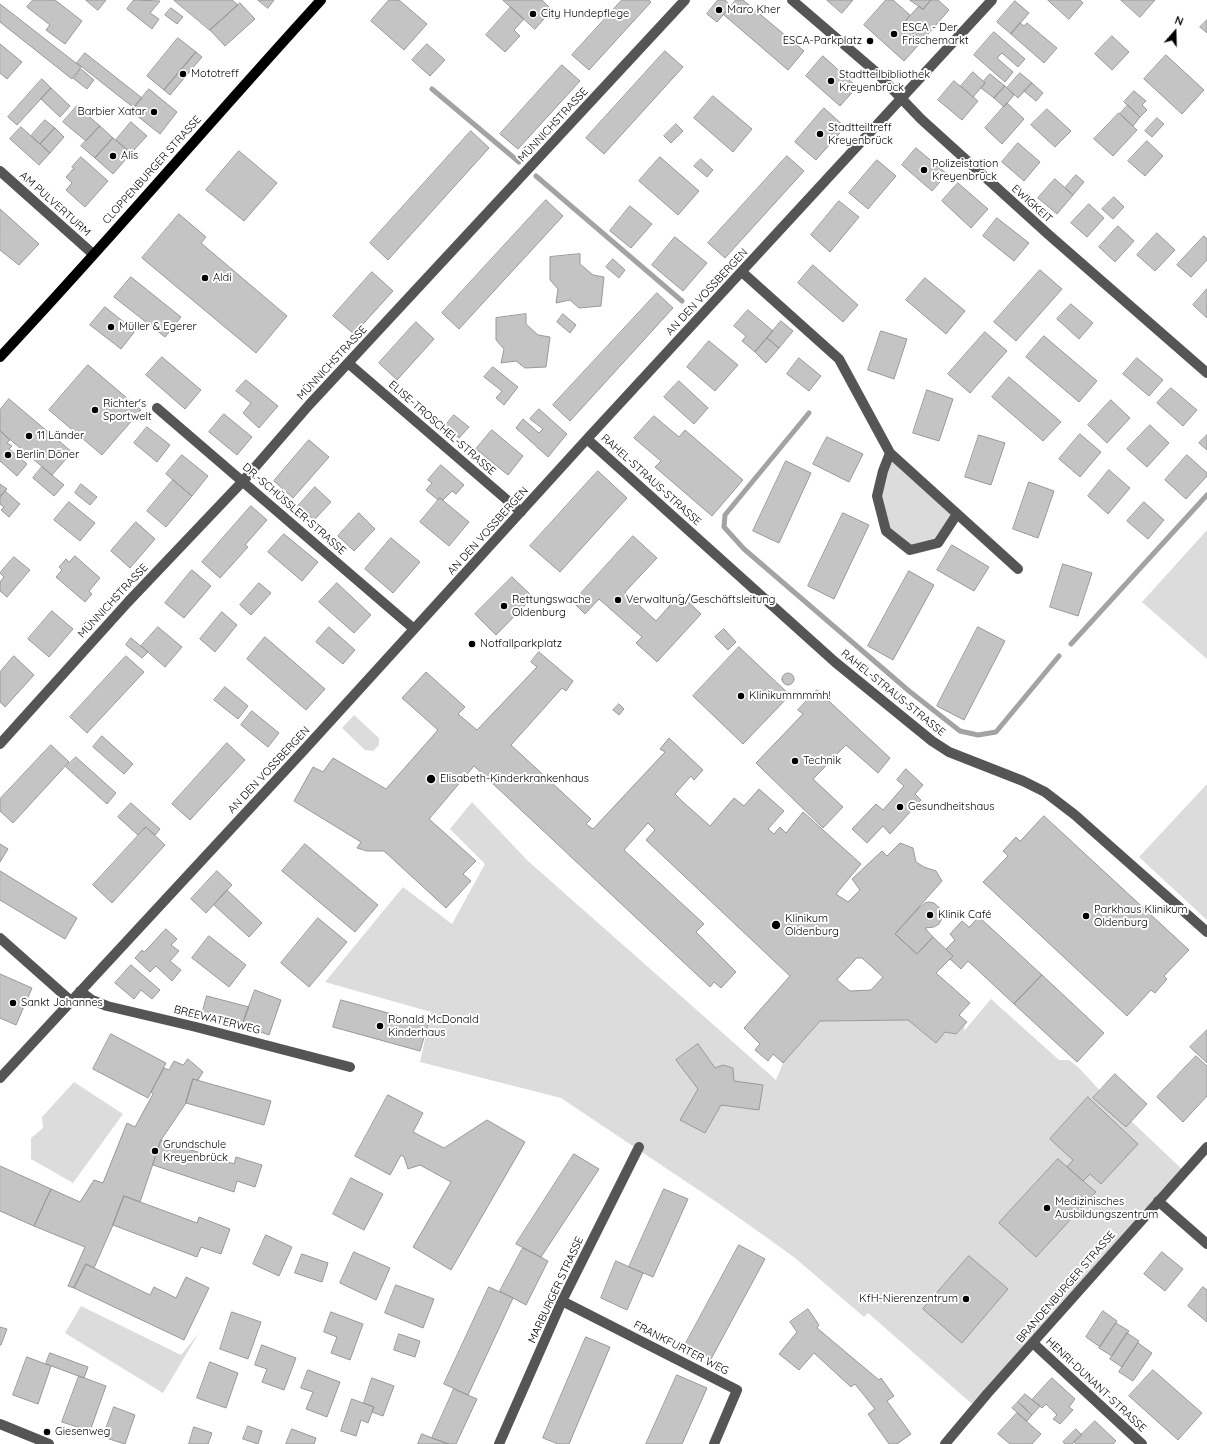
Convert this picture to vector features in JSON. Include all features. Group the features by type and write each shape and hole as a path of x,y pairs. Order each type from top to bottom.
{"main road":[{"name":"CLOPPENBURGER STRASSE","path":"0,356 321,0"}],"street":[{"name":"MÜNNICHSTRASSE","path":"0,744 128,602 243,481 309,405 685,0"},
{"name":"EWIGKEIT","path":"792,0 876,72 921,119 1043,230 1206,370"},
{"name":"AN DEN VOSSBERGEN","path":"0,1078 992,0"},
{"name":"AM PULVERTURM","path":"0,171 93,254"},
{"path":"742,272 839,359 890,453 1018,569"},
{"name":"ELISE-TROSCHEL-STRASSE","path":"348,363 521,512"},
{"name":"DR.-SCHÜSSLER-STRASSE","path":"157,408 414,629"},
{"name":"RAHEL-STRAUS-STRASSE","path":"587,439 835,662 932,741 949,752 1023,781 1045,792 1075,814 1207,932"},
{"path":"890,453 883,471 877,496 886,531 910,550 938,543 957,514"},
{"path":"0,938 70,1001"},
{"name":"BREEWATERWEG","path":"80,991 92,1000 107,1006 196,1027 350,1067"},
{"name":"MARBURGER STRASSE","path":"499,1444 562,1301 639,1147"},
{"name":"BRANDENBURGER STRASSE","path":"945,1444 1207,1147"},
{"path":"1158,1201 1207,1244"},
{"name":"FRANKFURTER WEG","path":"562,1301 737,1390 714,1444"},
{"name":"HENRI-DUNANT-STRASSE","path":"1034,1343 1142,1444"},
{"path":"0,1424 49,1444"}],"shaded area":[{"path":"890,453 957,514 938,543 910,550 886,531 877,496"},
{"path":"1207,530 1207,659 1142,602"},
{"path":"354,715 379,738 379,745 373,751 365,750 342,728"},
{"path":"1207,784 1207,920 1139,857"},
{"path":"472,802 528,861 776,1080 783,1063 820,1021 908,1020 936,1043 945,1032 956,1034 965,1024 964,1031 991,999 1059,1060 1069,1060 1078,1067 1109,1100 1185,1172 972,1404 868,1313 864,1317 795,1258 715,1201 561,1098 420,1062 431,1012 325,982 403,887 452,924 485,864 450,829"},
{"path":"74,1082 123,1114 73,1183 31,1159 31,1138 43,1128 42,1117"},
{"path":"81,1306 181,1355 199,1333 163,1393 65,1333"}],"building":[{"path":"33,0 55,0 82,21 65,44 46,30 50,25 27,7"},
{"path":"86,0 106,0 98,10"},
{"path":"134,0 160,1 150,13 159,19 152,29 127,9"},
{"path":"174,0 232,0 238,5 210,30"},
{"path":"258,0 274,0 268,8"},
{"path":"389,0 399,0 427,24 404,50 371,21"},
{"name":"City Hundepflege","path":"503,0 542,0 552,10 535,29"},
{"path":"622,0 649,0 651,2 589,70 572,55"},
{"name":"Maro Kher","path":"718,0 725,0 731,6 717,22 707,14"},
{"path":"736,0 743,0 804,51 788,70 724,15"},
{"path":"827,0 853,0 842,13"},
{"name":"ESCA - Der Frischemarkt","path":"886,0 893,0 910,15 906,20 909,23 905,27 922,41 904,61 864,25"},
{"path":"910,0 931,0 923,9"},
{"path":"931,0 938,0 949,10 922,41 905,27 909,23 906,20 919,6 923,9"},
{"path":"1048,0 1080,0 1083,3 1069,19"},
{"path":"1121,0 1155,0 1140,17"},
{"path":"1015,1 1029,13 1011,34 997,22"},
{"path":"240,3 255,19 225,46 210,30"},
{"path":"0,4 81,67 72,79 0,22"},
{"path":"511,7 524,19 514,30 520,36 505,52 486,35"},
{"path":"171,8 183,17 177,24 165,15"},
{"path":"1207,20 1207,33 1200,27"},
{"path":"1020,23 1024,26 1027,23 1057,48 1044,63 1011,34"},
{"path":"994,32 1025,59 1018,67 1002,53 997,58 1013,72 1005,82 974,55"},
{"path":"1112,36 1129,52 1112,70 1095,54"},
{"path":"178,38 196,52 164,90 147,76"},
{"path":"0,44 22,62 7,79 0,73"},
{"path":"427,44 445,60 430,76 412,60"},
{"path":"665,51 683,67 604,154 586,138"},
{"name":"Mototreff","path":"196,52 202,57 170,95 164,90"},
{"path":"85,53 142,98 134,108 77,63"},
{"path":"1166,55 1204,90 1182,114 1144,79"},
{"name":"Stadtteilbibliothek Kreyenbrück","path":"823,56 857,87 840,106 806,76"},
{"path":"562,65 580,81 518,149 500,134"},
{"path":"81,69 94,80 87,89 74,79"},
{"path":"973,72 985,83 973,97 961,86"},
{"path":"1020,73 1032,83 1018,98 1007,88"},
{"path":"990,74 1005,86 994,98 981,88 985,83 984,81"},
{"path":"42,79 51,88 17,125 8,117"},
{"path":"954,81 978,101 962,120 938,100"},
{"path":"1032,83 1043,93 1036,101 1024,91"},
{"path":"1005,86 1014,95 1004,107 994,98"},
{"path":"51,88 70,106 60,117 41,99"},
{"name":"Barbier Xatar","path":"149,89 177,112 160,134 131,111"},
{"path":"1134,91 1146,101 1142,105 1147,110 1140,117 1124,102"},
{"path":"713,96 752,129 733,152 694,118"},
{"path":"1007,103 1024,119 1002,144 985,128"},
{"path":"1128,105 1140,117 1133,126 1120,114"},
{"path":"77,106 100,126 86,141 63,122"},
{"path":"824,108 845,127 816,160 795,142"},
{"path":"1047,109 1071,131 1055,147 1031,125"},
{"path":"1119,113 1137,130 1113,156 1094,139"},
{"path":"1157,118 1164,124 1152,137 1145,131"},
{"path":"45,120 55,128 40,144 31,136"},
{"path":"131,122 147,136 131,153 116,140"},
{"path":"676,124 683,131 671,143 664,136"},
{"path":"100,126 113,138 95,158 81,146"},
{"path":"21,127 50,153 39,165 10,139"},
{"path":"55,128 64,137 50,153 40,144"},
{"path":"471,131 489,148 388,260 370,243"},
{"name":"Alis","path":"113,138 131,153 113,174 95,158"},
{"path":"1147,141 1163,156 1145,176 1128,161"},
{"path":"1018,143 1040,162 1024,181 1002,162"},
{"name":"Polizeistation Kreyenbrück","path":"916,148 947,174 932,191 902,165"},
{"path":"239,151 277,183 244,221 206,190"},
{"path":"787,156 804,171 725,258 708,243"},
{"path":"81,157 108,181 85,207 66,190 72,183 66,177"},
{"path":"660,157 699,191 678,215 639,181"},
{"path":"701,159 713,170 707,177 694,166"},
{"path":"877,160 896,176 868,209 849,193"},
{"path":"1076,175 1084,182 1073,195 1065,188"},
{"path":"1055,179 1073,195 1057,214 1038,198"},
{"path":"958,183 988,209 971,228 942,201"},
{"path":"1114,197 1124,207 1113,219 1102,209"},
{"path":"546,200 563,216 459,329 442,313"},
{"path":"839,201 859,217 830,252 811,235"},
{"path":"1089,204 1104,218 1087,237 1071,223"},
{"path":"630,206 652,224 631,248 610,231"},
{"path":"0,209 39,244 19,265 0,250"},
{"name":"Aldi","path":"179,214 206,237 201,243 287,316 256,353 142,258"},
{"path":"997,218 1029,243 1014,261 983,236"},
{"path":"1118,226 1134,241 1115,262 1099,247"},
{"path":"1157,233 1175,250 1155,271 1137,255"},
{"path":"1204,236 1207,239 1207,260 1191,277 1177,265"},
{"path":"675,237 707,263 683,291 652,265"},
{"path":"580,254 580,264 593,275 604,277 601,306 579,308 570,300 556,303 558,289 550,280 550,257"},
{"path":"613,259 625,270 619,278 606,267"},
{"path":"813,265 858,305 843,322 798,283"},
{"path":"1040,270 1062,289 1016,341 994,322"},
{"path":"372,272 393,291 354,334 333,316"},
{"path":"131,277 181,317 165,337 114,297"},
{"path":"925,278 965,311 946,334 906,300"},
{"path":"1207,289 1207,318 1193,305"},
{"path":"657,293 673,308 570,421 553,405"},
{"path":"1071,304 1093,323 1079,339 1057,319"},
{"name":"Müller & Egerer","path":"105,307 135,331 121,349 90,325"},
{"path":"748,310 773,331 755,352 742,341 746,336 734,326"},
{"path":"526,314 526,324 538,335 550,337 546,367 525,368 516,361 501,363 504,349 496,340 496,318"},
{"path":"563,314 576,325 570,333 557,322"},
{"path":"781,321 793,331 779,348 767,338"},
{"path":"416,322 434,339 397,380 379,363"},
{"path":"881,331 907,339 894,379 868,370"},
{"path":"985,332 1007,351 970,393 948,374"},
{"path":"1044,336 1097,381 1079,402 1026,357"},
{"path":"767,338 779,348 766,363 755,352"},
{"path":"709,341 738,365 715,391 687,367"},
{"path":"162,357 201,390 185,409 146,375"},
{"path":"799,358 821,376 809,391 787,374"},
{"path":"1137,358 1163,380 1149,396 1123,374"},
{"name":"Richter's Sportwelt","path":"88,365 141,410 102,455 49,410"},
{"path":"493,367 518,387 504,405 496,398 502,391 484,377"},
{"path":"1009,377 1061,422 1043,441 992,397"},
{"path":"246,380 278,406 259,428 243,413 251,403 236,391"},
{"path":"679,381 708,408 694,424 664,397"},
{"path":"1171,388 1197,410 1183,426 1157,403"},
{"path":"927,390 953,399 939,441 913,433"},
{"name":"11 Länder","path":"9,399 72,452 52,475 0,431 0,410"},
{"path":"1111,400 1130,418 1107,443 1088,425"},
{"path":"539,409 567,434 548,457 516,428 523,419 539,433 543,429 530,419"},
{"path":"224,414 252,437 237,455 209,432"},
{"path":"454,415 469,427 459,438 445,426"},
{"path":"654,416 679,437 685,430 743,480 712,516 655,467 661,461 634,438"},
{"path":"1150,425 1169,443 1147,467 1127,449"},
{"path":"147,427 170,445 157,462 134,443"},
{"path":"492,430 523,456 508,475 476,449"},
{"name":"Berlin Döner","path":"0,431 10,440 7,443 12,446 9,449 27,464 17,476 0,461"},
{"path":"1080,434 1101,452 1080,477 1059,459"},
{"path":"979,435 1005,443 991,485 965,477"},
{"path":"1207,435 1207,450 1199,443"},
{"path":"827,437 863,454 849,482 813,464"},
{"path":"309,440 329,457 293,498 274,481"},
{"path":"182,455 208,476 192,496 166,474"},
{"path":"1187,455 1207,473 1207,476 1186,499 1165,480"},
{"path":"786,461 811,473 779,543 753,531"},
{"path":"441,465 464,485 456,494 452,491 443,500 440,498 438,500 426,490 432,483 428,480"},
{"path":"42,467 64,485 54,496 33,478"},
{"path":"1109,470 1130,488 1108,514 1088,496"},
{"path":"598,471 627,498 560,572 530,546"},
{"path":"173,480 192,496 166,527 147,511"},
{"path":"1029,482 1054,491 1038,538 1013,529"},
{"path":"0,484 7,489 0,497"},
{"path":"81,484 97,497 90,505 75,493"},
{"path":"315,487 331,502 314,520 298,506"},
{"path":"5,491 20,504 9,517 1,510 4,507 0,504 0,497"},
{"path":"440,498 469,522 449,546 420,522"},
{"path":"69,502 95,523 80,541 54,520"},
{"path":"1144,502 1164,520 1148,539 1127,521"},
{"path":"251,506 267,520 245,545 248,547 220,578 202,562"},
{"path":"359,513 375,529 354,551 338,536"},
{"path":"843,513 869,525 834,599 808,586"},
{"path":"136,522 155,539 130,568 111,551"},
{"path":"284,534 318,562 302,581 268,552"},
{"name":"Verwaltung/Geschäftsleitung","path":"633,536 657,558 625,592 656,621 680,594 701,614 657,662 636,643 642,637 599,599 585,614 573,602"},
{"path":"391,538 420,562 393,593 365,569"},
{"path":"952,545 989,567 974,591 937,570"},
{"path":"75,556 100,578 89,591 92,594 85,602 56,577 62,570 59,567 66,559 69,562"},
{"path":"14,557 30,570 7,597 0,591 0,582 4,577 0,573"},
{"path":"1063,564 1092,573 1078,616 1050,607"},
{"path":"192,570 211,586 184,618 165,603"},
{"path":"909,571 934,585 893,660 868,646"},
{"name":"Rettungswache Oldenburg","path":"512,577 533,597 496,635 475,614"},
{"path":"259,583 271,593 251,615 240,605"},
{"path":"337,583 371,615 354,633 319,602"},
{"path":"52,611 73,629 49,657 28,639"},
{"path":"222,612 237,625 215,652 200,639"},
{"path":"158,627 182,647 165,667 141,646"},
{"path":"329,627 355,650 343,664 316,642"},
{"path":"978,627 1005,641 964,720 937,706"},
{"path":"724,629 736,642 728,650 715,637"},
{"path":"265,637 325,689 306,710 247,659"},
{"path":"131,638 148,652 142,658 126,645"},
{"name":"Klinikummmmh!","path":"739,647 790,695 743,744 693,696"},
{"path":"539,652 573,681 566,691 562,688 511,745 591,819 586,824 593,829 665,752 660,749 669,738 703,770 694,780 691,776 675,794 683,802 710,826 734,798 744,806 759,789 784,811 768,829 774,834 780,827 786,833 803,812 861,864 836,894 848,902 860,890 852,879 882,851 887,856 900,843 913,848 916,862 924,867 936,871 942,881 895,934 917,954 933,937 953,956 936,973 970,1003 959,1015 967,1022 956,1034 945,1032 936,1043 908,1020 820,1021 783,1063 773,1054 768,1061 755,1050 760,1044 744,1028 790,976 646,840 655,830 648,823 624,850 704,924 696,932 736,972 721,988 714,982 710,987 474,766 429,819 476,861 463,874 471,881 446,908 384,851 367,851 357,848 361,842 294,801 313,767 323,772 333,758 386,789 438,730 402,698 426,672 465,707 458,714 477,730 537,667 531,662","holes":["857,958 862,958 883,977 871,990 850,991 837,980"]},
{"path":"14,656 34,675 5,707 0,702 0,672"},
{"path":"126,656 144,672 87,733 70,717"},
{"path":"786,673 790,673 794,679 790,685 786,685 782,681 782,677"},
{"path":"225,687 248,706 238,719 214,700"},
{"name":"Technik","path":"817,690 890,758 878,773 846,745 813,779 843,807 823,828 756,763 803,714 798,710"},
{"path":"619,704 624,709 619,715 613,710"},
{"path":"252,711 279,733 268,747 241,725"},
{"path":"102,736 133,764 124,774 93,747"},
{"path":"227,743 245,760 190,820 172,804"},
{"path":"51,745 69,762 13,823 0,811 0,799"},
{"path":"76,757 116,793 107,804 66,767"},
{"name":"Gesundheitshaus","path":"906,769 923,785 915,794 921,800 890,834 883,826 867,843 852,829 876,804 883,810 904,786 897,780"},
{"path":"131,803 160,829 155,835 146,827 138,835 118,817"},
{"name":"Parkhaus Klinikum Oldenburg","path":"1044,816 1189,950 1164,976 1167,979 1155,993 1151,990 1127,1016 983,882 1008,856 1003,851 1016,837 1020,841"},
{"path":"146,827 165,845 112,903 93,885"},
{"path":"0,844 8,849 0,862"},
{"path":"305,844 378,905 355,932 282,871"},
{"path":"0,871 77,918 65,939 0,900"},
{"path":"217,871 232,885 206,913 191,899"},
{"path":"227,890 262,923 249,937 214,905"},
{"path":"925,903 934,903 942,910 942,918 939,924 934,927 925,928 933,937 917,954 895,934 917,910"},
{"path":"979,917 1042,975 1014,1004 968,961 961,969 950,959 953,956 946,949 955,940 950,934 962,921 969,927"},
{"path":"318,918 347,942 309,987 281,963"},
{"path":"166,929 177,939 171,945 179,951 170,961 181,970 172,981 156,966 150,972 135,958 142,950 144,952"},
{"path":"209,936 246,965 229,987 192,958"},
{"path":"131,965 160,990 152,999 141,990 134,999 115,983"},
{"name":"Sankt Johannes","path":"0,974 32,988 16,1025 0,1018"},
{"path":"1042,975 1104,1033 1077,1062 1014,1004"},
{"path":"255,990 281,1000 269,1035 242,1025"},
{"path":"207,996 249,1007 242,1025 202,1014"},
{"name":"Ronald McDonald Kinderhaus","path":"341,1000 428,1024 420,1051 333,1027"},
{"path":"1207,1030 1207,1063 1190,1047"},
{"path":"111,1034 166,1063 148,1098 93,1069"},
{"path":"698,1044 715,1068 723,1065 733,1068 734,1081 763,1085 759,1110 721,1105 705,1133 680,1120 698,1089 676,1060"},
{"path":"1196,1056 1207,1066 1207,1096 1183,1122 1157,1097"},
{"path":"188,1059 203,1072 198,1080 193,1079 186,1103 161,1140 140,1202 124,1196 94,1268 86,1264 74,1288 68,1286 85,1247 34,1226 51,1189 80,1202 94,1180 103,1183 127,1123 135,1127 153,1094 151,1092 164,1068 169,1070 174,1061 183,1065"},
{"path":"1115,1074 1147,1104 1126,1127 1093,1098"},
{"path":"193,1079 271,1101 264,1125 186,1103"},
{"path":"388,1095 423,1113 413,1132 444,1148 487,1120 525,1142 451,1270 413,1247 451,1182 420,1165 408,1169 404,1157 401,1155 390,1175 355,1156"},
{"path":"1088,1097 1138,1144 1101,1184 1090,1174 1083,1181 1067,1167 1073,1160 1050,1139"},
{"path":"161,1140 234,1164 236,1157 262,1165 255,1187 237,1181 234,1192 153,1165"},
{"path":"574,1154 599,1169 541,1257 516,1244"},
{"name":"Medizinisches Ausbildungszentrum","path":"1058,1159 1096,1192 1036,1257 999,1223"},
{"path":"0,1166 51,1189 34,1226 0,1211"},
{"path":"351,1178 383,1194 364,1230 333,1214"},
{"path":"664,1189 688,1199 653,1277 629,1267"},
{"path":"124,1196 197,1223 199,1217 230,1229 221,1254 201,1247 197,1257 113,1225"},
{"path":"266,1235 292,1247 279,1276 253,1264"},
{"path":"739,1245 765,1259 711,1359 685,1345"},
{"path":"523,1248 548,1261 526,1305 500,1291"},
{"path":"354,1252 390,1268 376,1300 340,1283"},
{"path":"1162,1252 1183,1269 1165,1291 1144,1274"},
{"path":"302,1254 328,1263 322,1282 295,1273"},
{"name":"KfH-Nierenzentrum","path":"969,1256 1008,1289 962,1343 923,1309"},
{"path":"616,1261 643,1273 627,1310 601,1298"},
{"path":"86,1264 150,1295 154,1287 176,1298 186,1277 209,1288 184,1340 74,1288"},
{"path":"396,1285 434,1299 423,1328 385,1313"},
{"path":"489,1287 513,1298 468,1395 444,1384"},
{"path":"1203,1287 1207,1290 1207,1322 1188,1306"},
{"path":"808,1309 819,1325 817,1328 879,1380 881,1378 894,1396 887,1401 911,1434 897,1444 889,1444 868,1414 875,1409 855,1384 851,1387 814,1353 799,1370 779,1354 797,1332 790,1322"},
{"path":"1103,1311 1117,1321 1100,1347 1086,1337"},
{"path":"232,1312 261,1322 248,1359 220,1349"},
{"path":"331,1312 363,1324 350,1360 331,1353 337,1337 324,1332"},
{"path":"1116,1323 1129,1331 1112,1356 1099,1348"},
{"path":"0,1327 7,1329 1,1345 0,1345"},
{"path":"1127,1333 1139,1341 1122,1367 1110,1359"},
{"path":"399,1334 420,1341 415,1357 394,1350"},
{"path":"586,1337 610,1347 569,1444 558,1444 543,1438"},
{"path":"1138,1343 1152,1353 1133,1381 1119,1372"},
{"path":"262,1345 296,1358 284,1390 262,1382 267,1369 255,1365"},
{"path":"50,1353 88,1367 84,1378 46,1364"},
{"path":"27,1357 51,1366 38,1404 13,1395"},
{"path":"210,1362 238,1373 226,1408 197,1398"},
{"path":"308,1370 340,1382 327,1417 306,1409 313,1392 301,1388"},
{"path":"1153,1370 1202,1413 1178,1440 1129,1396"},
{"path":"677,1375 707,1388 682,1444 646,1444"},
{"path":"79,1376 106,1386 90,1431 62,1422"},
{"path":"372,1378 394,1386 383,1416 372,1412 374,1407 364,1403"},
{"path":"1052,1378 1075,1399 1069,1407 1073,1410 1060,1424 1053,1419 1057,1415 1046,1404 1042,1408 1032,1400"},
{"path":"454,1389 477,1399 456,1444 449,1444 432,1438"},
{"path":"1025,1394 1040,1406 1032,1415 1018,1402"},
{"path":"352,1399 374,1407 368,1423 361,1420 356,1436 341,1431"},
{"path":"1018,1402 1032,1415 1027,1421 1012,1408"},
{"path":"114,1407 135,1415 125,1444 103,1437"},
{"path":"1017,1413 1041,1434 1032,1444 1010,1444 998,1434"},
{"path":"1095,1421 1116,1441 1113,1444 1076,1444 1074,1442"},
{"path":"248,1426 262,1431 258,1444 243,1439"},
{"path":"194,1427 212,1433 208,1444 189,1444"},
{"path":"292,1429 316,1438 314,1444 286,1444"},
{"path":"1076,1429 1082,1435 1072,1444 1065,1444 1063,1442"},
{"path":"422,1434 432,1438 449,1444 418,1444"}],"waterway":[{"path":"432,89 519,162"},
{"path":"536,176 682,301"},
{"path":"809,413 725,515 724,527 744,549 909,691 960,731 978,735 996,732 1059,656"},
{"path":"1071,644 1207,495"}],"place":[{"name":"Maro Kher","path":"719,10"},
{"name":"City Hundepflege","path":"533,14"},
{"name":"ESCA - Der Frischemarkt","path":"894,34"},
{"name":"ESCA-Parkplatz","path":"870,41"},
{"name":"Mototreff","path":"183,74"},
{"name":"Stadtteilbibliothek Kreyenbrück","path":"831,81"},
{"name":"Barbier Xatar","path":"154,112"},
{"name":"Stadtteiltreff Kreyenbrück","path":"820,134"},
{"name":"Alis","path":"113,156"},
{"name":"Polizeistation Kreyenbrück","path":"924,170"},
{"name":"Aldi","path":"205,278"},
{"name":"Müller & Egerer","path":"111,327"},
{"name":"Richter's Sportwelt","path":"95,410"},
{"name":"11 Länder","path":"29,436"},
{"name":"Berlin Döner","path":"8,455"},
{"name":"Verwaltung/Geschäftsleitung","path":"618,600"},
{"name":"Rettungswache Oldenburg","path":"504,606"},
{"name":"Notfallparkplatz","path":"472,644"},
{"name":"Klinikummmmh!","path":"741,696"},
{"name":"Technik","path":"795,761"},
{"name":"Elisabeth-Kinderkrankenhaus","path":"431,779"},
{"name":"Gesundheitshaus","path":"900,807"},
{"name":"Klinik Café","path":"930,915"},
{"name":"Parkhaus Klinikum Oldenburg","path":"1086,916"},
{"name":"Klinikum Oldenburg","path":"776,925"},
{"name":"Sankt Johannes","path":"13,1003"},
{"name":"Ronald McDonald Kinderhaus","path":"380,1026"},
{"name":"Grundschule Kreyenbrück","path":"155,1151"},
{"name":"Medizinisches Ausbildungszentrum","path":"1047,1208"},
{"name":"KfH-Nierenzentrum","path":"966,1299"},
{"name":"Giesenweg","path":"47,1432"}]}
